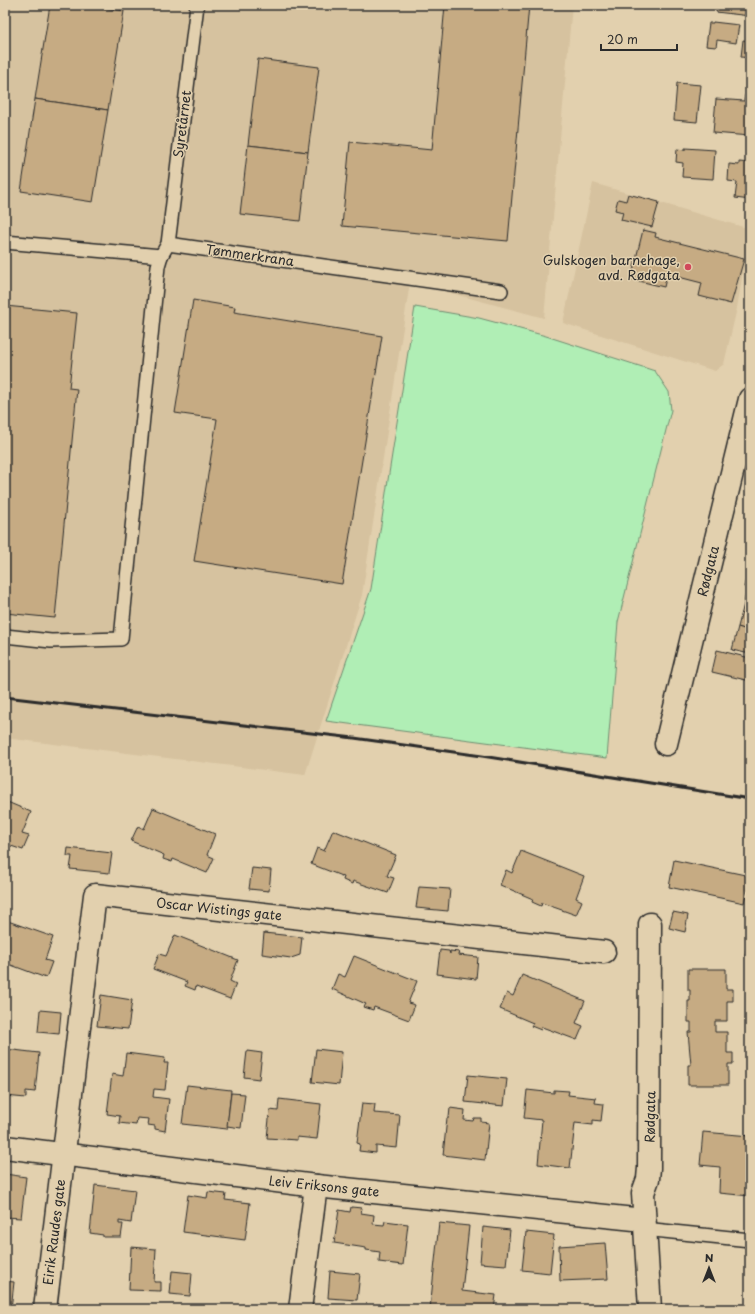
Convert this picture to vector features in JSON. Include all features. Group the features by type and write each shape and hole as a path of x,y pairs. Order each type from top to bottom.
{"street":[{"name":"Rødgata","path":"666,744 750,399"},
{"name":"Oscar Wistings gate","path":"64,1155 96,895 604,952"},
{"name":"Rødgata","path":"650,924 649,1160 648,1180 643,1194 650,1309"},
{"name":"Leiv Eriksons gate","path":"5,1147 316,1186 644,1224"},
{"name":"Eirik Raudes gate","path":"45,1309 64,1155"},
{"path":"300,1309 316,1186"}],"lane":[{"name":"Syretårnet","path":"168,244 197,5"},
{"path":"5,242 161,256"},
{"path":"5,636 50,641 121,639 158,272 161,256 168,244"},
{"name":"Tømmerkrana","path":"168,244 501,291"},
{"path":"644,1224 750,1240"}],"shaded area":[{"path":"5,5 572,5 544,318 410,282 362,595 305,775 5,738"},
{"path":"593,183 750,229 737,308 724,364 715,371 563,323"}],"green space":[{"path":"415,307 479,318 546,336 655,371 669,392 671,410 618,622 607,758 326,721 371,589"}],"building":[{"path":"50,5 83,5 124,11 108,110 35,99"},
{"path":"445,5 529,5 508,241 342,226 350,142 432,150"},
{"path":"717,5 750,5 750,16 716,12"},
{"path":"713,22 739,25 736,43 717,40 716,47 706,46 709,23"},
{"path":"743,40 750,41 750,58 741,57"},
{"path":"258,59 319,67 308,152 248,145"},
{"path":"677,83 701,85 697,122 674,120"},
{"path":"745,95 750,96 750,136 713,133 716,99 744,101"},
{"path":"35,99 108,110 93,202 21,191"},
{"path":"248,145 308,152 300,221 240,214"},
{"path":"685,148 715,150 713,179 682,177 683,163 676,162 677,149 685,150"},
{"path":"739,162 750,163 750,200 735,198 737,182 728,181 729,164 739,165"},
{"path":"628,194 659,202 652,227 621,220 623,212 615,210 618,199 626,201"},
{"path":"643,230 656,233 655,237 744,259 731,304 699,296 702,283 667,274 664,287 631,279"},
{"path":"193,300 235,307 234,312 382,336 342,584 194,561 217,419 175,413"},
{"path":"5,306 77,313 69,388 77,389 55,618 5,613"},
{"path":"750,566 750,589 744,587"},
{"path":"747,588 750,589 750,609 743,608"},
{"path":"743,608 750,609 750,631 738,627"},
{"path":"738,627 750,631 750,654 732,650"},
{"path":"717,650 750,658 750,681 712,672"},
{"path":"5,801 31,812 22,834 29,836 23,850 5,844"},
{"path":"153,808 215,834 207,855 214,858 207,873 173,859 172,862 163,859 164,855 131,841 138,826 144,829"},
{"path":"333,830 396,855 387,876 394,878 388,893 353,881 352,884 343,880 344,877 311,864 317,848 324,851"},
{"path":"68,848 112,853 109,873 70,869 72,856 67,856"},
{"path":"521,851 584,876 576,898 582,901 576,915 542,903 541,906 532,902 533,899 500,885 506,870 512,873"},
{"path":"674,860 750,876 744,903 669,887"},
{"path":"252,868 271,870 269,891 249,889"},
{"path":"419,887 450,889 448,911 416,908"},
{"path":"673,912 688,915 685,932 669,928"},
{"path":"5,920 53,937 45,960 52,962 46,978 11,965 10,968 5,966"},
{"path":"750,931 750,958 745,956"},
{"path":"264,933 302,937 300,955 291,958 262,954"},
{"path":"175,935 238,960 230,981 236,984 230,999 196,986 195,990 185,986 187,982 153,969 159,954 166,956"},
{"path":"440,950 449,951 450,954 450,951 459,952 458,955 478,957 476,979 437,974"},
{"path":"354,956 417,981 408,1003 415,1005 409,1020 374,1007 373,1010 364,1007 366,1004 332,989 338,974 345,977"},
{"path":"688,969 726,969 726,989 733,989 733,1001 727,1001 727,1021 715,1021 715,1032 727,1032 727,1053 733,1053 733,1064 728,1064 728,1085 688,1085 688,1065 691,1065 688,1032 691,1032 691,1022 688,1022 688,1001 690,1001 690,990 688,990"},
{"path":"522,975 585,1001 576,1023 583,1026 577,1040 542,1027 541,1030 531,1026 533,1023 500,1009 507,993 513,996"},
{"path":"101,995 132,1000 128,1029 97,1026"},
{"path":"40,1010 61,1012 59,1034 38,1032"},
{"path":"5,1049 39,1053 35,1092 26,1091 26,1098 5,1096"},
{"path":"316,1049 342,1052 339,1085 312,1082"},
{"path":"247,1051 262,1053 259,1079 244,1077"},
{"path":"126,1053 165,1058 164,1063 168,1063 165,1090 154,1089 153,1097 169,1099 165,1131 155,1129 155,1126 148,1125 149,1119 137,1118 136,1125 119,1123 120,1116 107,1114 112,1074 123,1076"},
{"path":"468,1075 507,1079 504,1106 465,1102"},
{"path":"187,1085 231,1090 227,1129 182,1124"},
{"path":"527,1090 554,1093 554,1090 569,1091 568,1095 596,1098 595,1103 603,1104 601,1121 593,1120 593,1125 575,1123 570,1168 538,1164 542,1120 524,1118"},
{"path":"231,1093 245,1094 241,1128 227,1126"},
{"path":"279,1099 321,1104 317,1139 297,1137 297,1140 267,1138 270,1110 278,1111"},
{"path":"362,1103 375,1104 374,1113 400,1115 397,1148 376,1146 376,1153 359,1151 360,1144 357,1143"},
{"path":"450,1108 465,1110 464,1120 473,1121 474,1118 481,1118 481,1122 489,1123 485,1160 443,1155 447,1118 449,1118"},
{"path":"703,1132 750,1136 750,1196 719,1193 720,1167 700,1165"},
{"path":"5,1174 26,1177 21,1218 5,1217"},
{"path":"95,1185 135,1190 131,1223 119,1221 119,1224 123,1224 121,1237 103,1237 103,1235 90,1233"},
{"path":"208,1192 226,1194 225,1200 250,1203 245,1240 183,1232 188,1195 207,1198"},
{"path":"351,1207 362,1208 361,1213 374,1215 373,1224 384,1225 385,1221 408,1224 403,1265 379,1262 380,1252 366,1250 366,1248 334,1243 339,1210 350,1212"},
{"path":"439,1223 469,1226 462,1291 496,1295 494,1309 430,1309"},
{"path":"483,1227 510,1230 506,1265 480,1263"},
{"path":"526,1232 554,1235 550,1273 522,1270"},
{"path":"605,1243 608,1279 560,1281 559,1246"},
{"path":"131,1247 156,1249 154,1282 161,1282 161,1291 129,1290"},
{"path":"172,1271 192,1273 190,1296 170,1294"},
{"path":"330,1271 360,1274 357,1300 328,1298"},
{"path":"5,1281 14,1282 11,1309 5,1309"}],"railway":[{"path":"5,697 354,738 482,756 750,799"}],"place":[{"name":"Gulskogen barnehage, avd. Rødgata","path":"688,267"}]}
